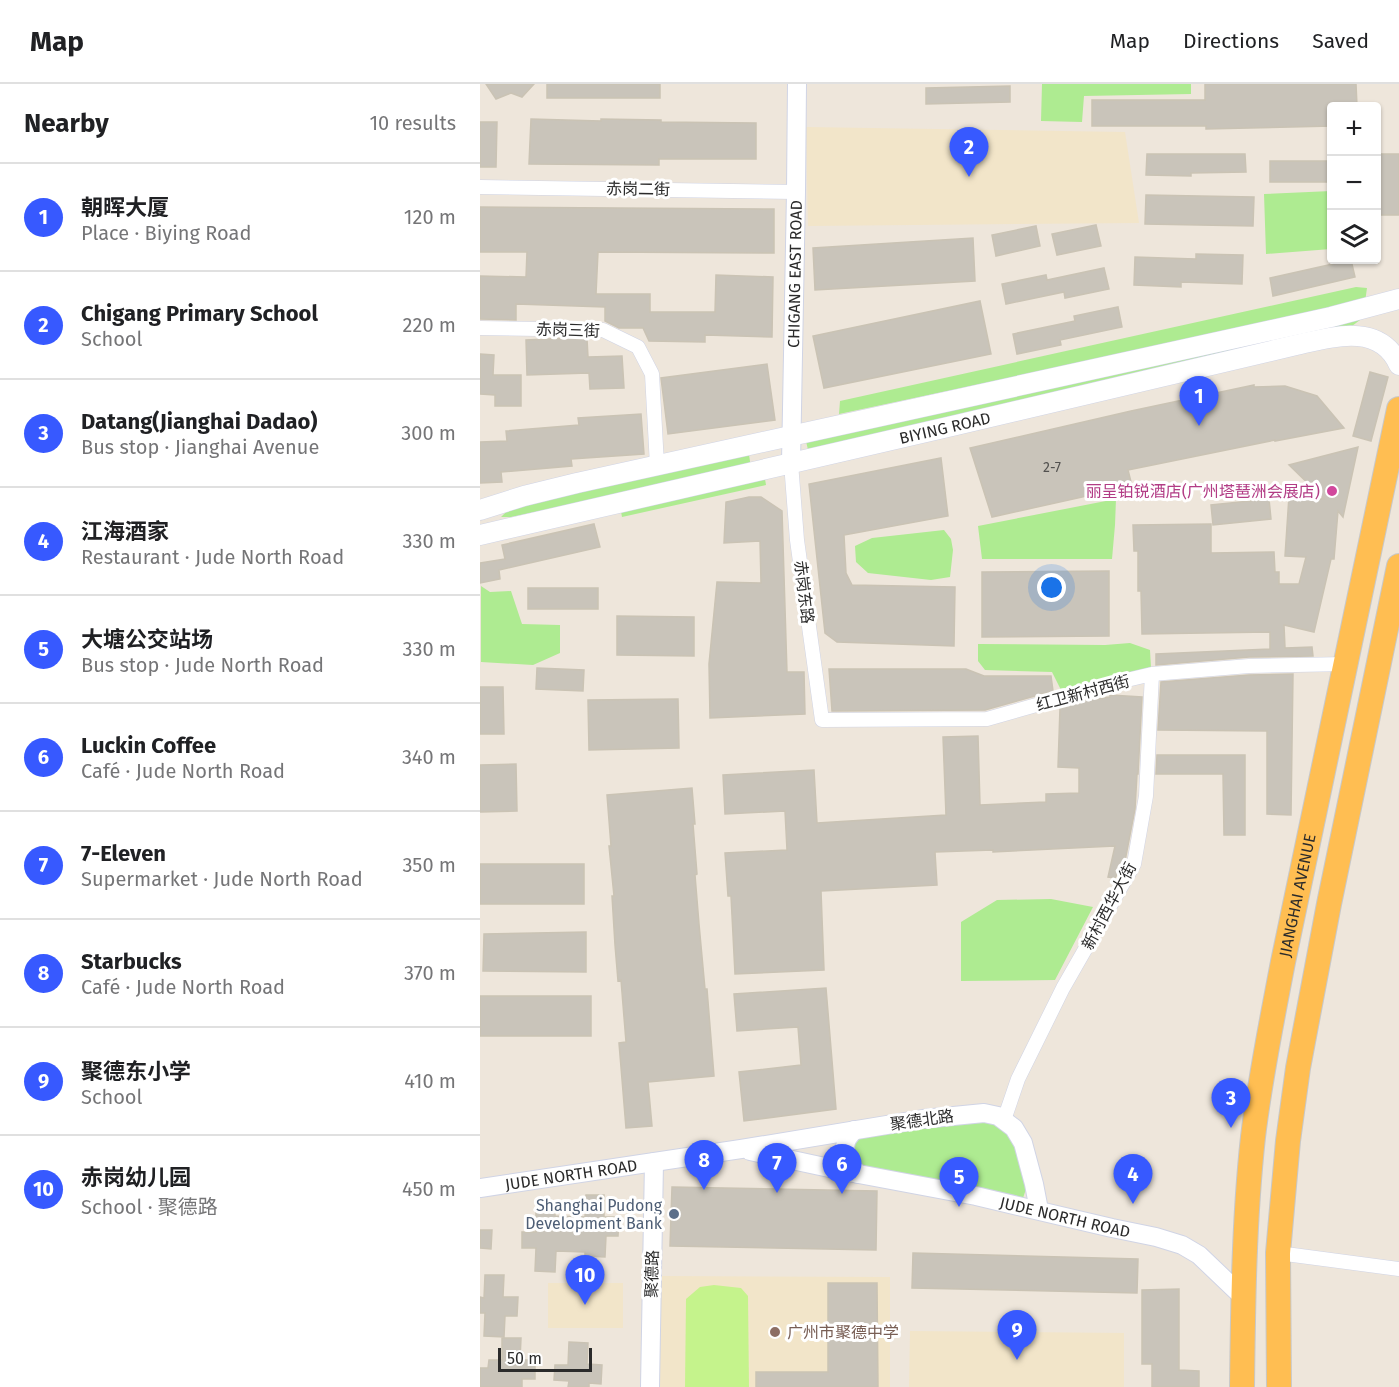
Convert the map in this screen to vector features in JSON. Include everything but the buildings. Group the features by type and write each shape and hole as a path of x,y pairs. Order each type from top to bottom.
{"highway":[{"name":"JIANGHAI AVENUE","path":"1242,1387 1243,1297 1249,1180 1253,1134 1264,1064 1283,962 1399,409"},
{"name":"JIANGHAI AVENUE","path":"1279,1387 1278,1254 1288,1141 1298,1068 1329,904 1398,576"}],"main road":[{"name":"BIYING ROAD","path":"480,510 577,483 1331,317 1399,299"},
{"name":"BIYING ROAD","path":"480,536 1333,337 1355,335 1371,338 1385,346 1395,356 1399,366"}],"street":[{"name":"CHIGANG EAST ROAD","path":"791,463 797,84"},
{"name":"赤岗二街","path":"480,187 796,192"},
{"name":"赤岗三街","path":"480,328 603,330 638,347 652,374 657,465"},
{"name":"赤岗东路","path":"791,463 798,549 822,720"},
{"name":"红卫新村西街","path":"822,720 987,719 1099,687 1152,675 1249,666 1346,664"},
{"name":"新村西华大街","path":"1004,1120 1018,1079 1063,988 1134,864 1146,796 1152,675"},
{"name":"聚德北路","path":"741,1149 963,1115 984,1113 1004,1120"},
{"path":"1004,1120 1014,1128 1023,1143 1039,1210"},
{"path":"854,1130 846,1142 845,1152 849,1164 858,1174"},
{"name":"JUDE NORTH ROAD","path":"480,1188 741,1149 976,1196 1156,1237 1182,1245 1207,1262 1243,1297"},
{"name":"聚德路","path":"650,1387 654,1162"},
{"path":"1278,1254 1399,1269"}],"shaded area":[{"path":"806,127 1125,132 1139,223 808,226"},
{"name":"广州市聚德中学","path":"661,1276 890,1277 890,1387 658,1387"},
{"path":"548,1283 623,1283 623,1328 548,1328"},
{"path":"910,1331 1124,1333 1124,1387 909,1387"}],"green space":[{"path":"1042,84 1191,84 1191,94 1084,96 1082,122 1041,121"},
{"path":"1327,191 1327,249 1266,254 1264,194"},
{"path":"1356,287 1367,288 1365,302 839,414 840,401"},
{"path":"1372,311 1344,332 809,454 805,437"},
{"path":"748,448 751,468 511,517 501,517 514,504"},
{"path":"764,473 766,485 622,517 620,506"},
{"path":"1116,499 1112,559 982,559 978,526"},
{"path":"944,530 951,539 953,550 950,577 931,580 868,573 856,562 855,546 872,538"},
{"path":"481,586 490,592 511,591 522,624 560,625 560,653 533,665 481,662"},
{"path":"1130,643 1150,650 1151,668 1136,677 1061,690 1052,672 985,670 978,661 978,644 1105,645"},
{"path":"1051,899 1093,907 1055,980 961,981 961,922 997,900"},
{"path":"988,1119 1018,1142 1026,1189 1022,1201 860,1170 851,1157 854,1140 861,1136"},
{"path":"714,1285 741,1288 748,1296 749,1387 685,1387 686,1299 700,1287"}],"place":[{"name":"Chigang Primary School","path":"969,177"},
{"name":"朝晖大厦","path":"1199,426"},
{"name":"丽呈铂锐酒店(广州塔琶洲会展店)","path":"1332,491"},
{"name":"Datang(Jianghai Dadao)","path":"1231,1128"},
{"name":"Starbucks","path":"704,1190"},
{"name":"7-Eleven","path":"777,1193"},
{"name":"Luckin Coffee","path":"842,1194"},
{"name":"江海酒家","path":"1133,1204"},
{"name":"大塘公交站场","path":"959,1207"},
{"name":"Shanghai Pudong Development Bank","path":"674,1214"},
{"name":"赤岗幼儿园","path":"585,1305"},
{"name":"广州市聚德中学","path":"775,1332"},
{"name":"聚德东小学","path":"1017,1360"}]}
